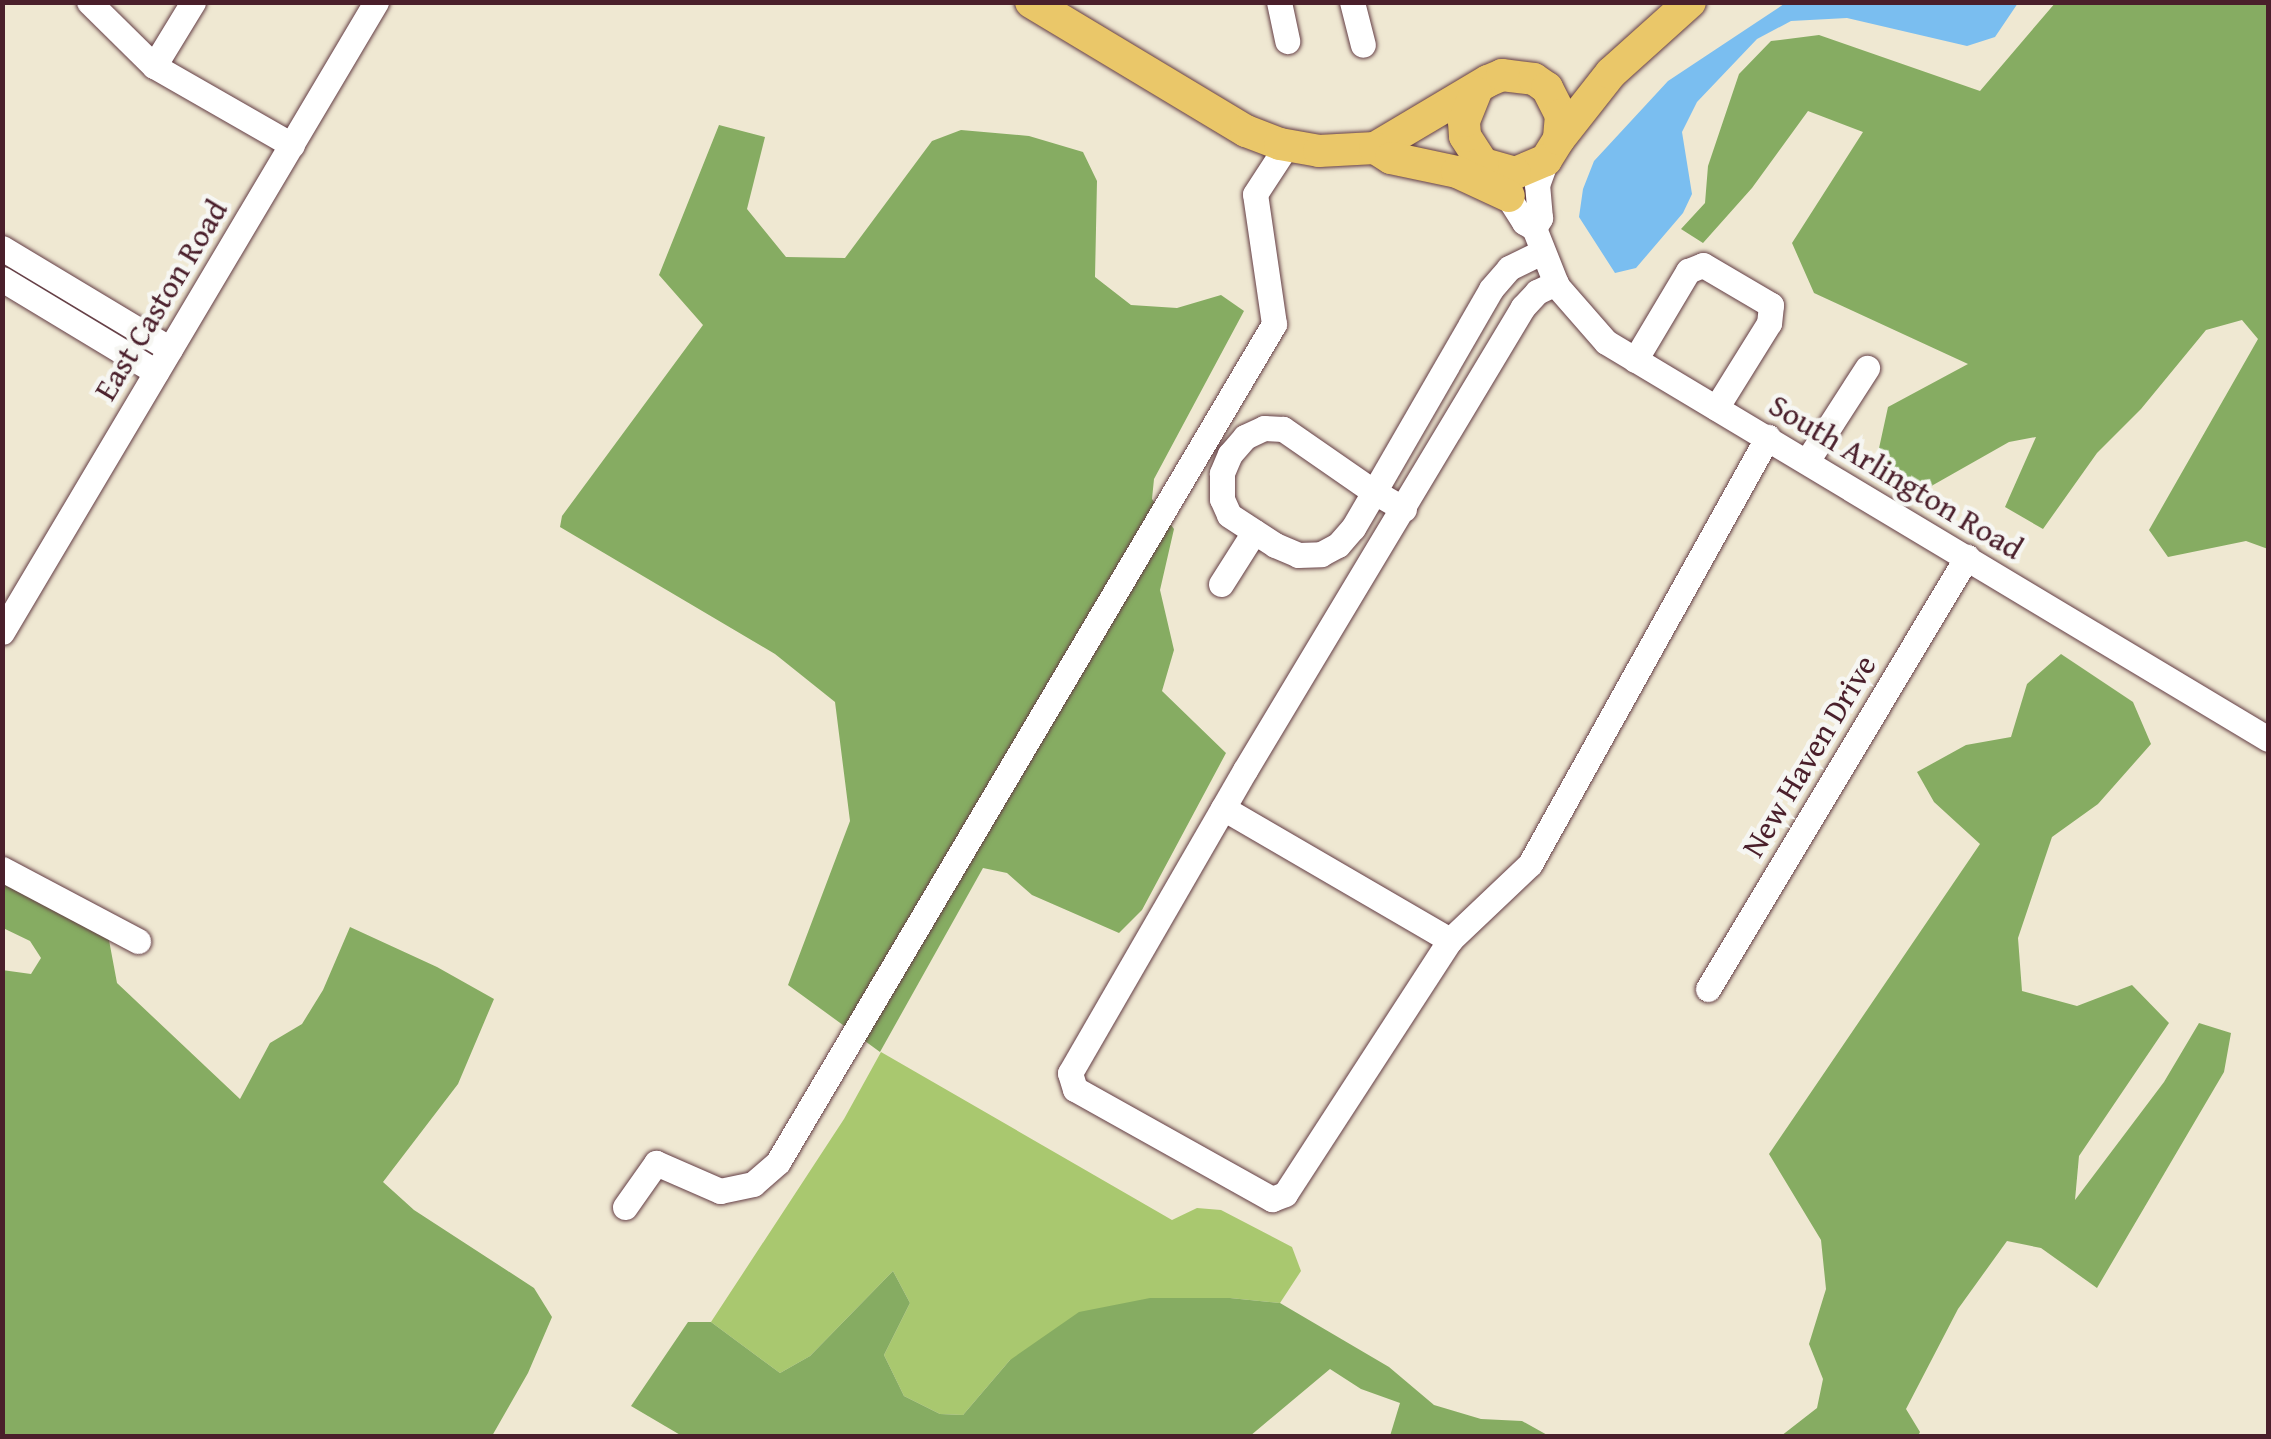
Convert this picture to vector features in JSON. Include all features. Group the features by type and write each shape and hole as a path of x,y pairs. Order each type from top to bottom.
{"main road":[{"path":"1031,2 1246,131 1286,145 1319,150 1388,142 1481,161 1515,173 1552,150 1611,73 1690,2"},
{"path":"1388,142 1502,76 1518,75 1541,84 1565,84 1611,73"},
{"path":"1541,84 1556,100 1561,115 1552,150"},
{"path":"1476,92 1464,120 1465,136 1481,161"},
{"path":"1388,142 1390,158 1457,172 1509,196"}],"street":[{"path":"89,2 154,66 292,145"},
{"path":"154,66 193,2"},
{"name":"East Caston Road","path":"2,632 376,2"},
{"path":"1279,2 1287,42"},
{"path":"1352,2 1363,45"},
{"path":"625,1206 656,1164 720,1191 754,1184 778,1162 1274,324 1255,194 1286,145"},
{"path":"1404,509 1374,492 1283,429 1264,428 1245,437 1230,454 1222,473 1222,498 1229,515 1254,532 1298,554 1321,554 1338,545 1353,528 1374,492 1491,289 1538,240 1539,172 1552,150"},
{"name":"South Arlington Road","path":"1481,161 1538,240 1556,283 1576,312 1606,342 2268,739"},
{"path":"2,248 170,349"},
{"path":"1635,360 1688,271 1702,265 1771,305 1769,322 1716,408"},
{"path":"2,280 156,372"},
{"path":"1556,283 1537,292 1523,306 1223,808 1070,1073 1076,1089 1272,1199 1285,1194 1450,940 1530,864 1768,437"},
{"path":"1806,462 1866,368"},
{"path":"1221,584 1254,532"},
{"name":"New Haven Drive","path":"1708,989 1967,556"},
{"path":"1223,808 1450,940"},
{"path":"2,869 138,941"}],"green space":[{"path":"2056,2 2268,3 2268,549 2246,541 2168,557 2149,530 2258,339 2242,320 2206,330 2141,409 2097,453 2043,529 2005,507 2036,437 2009,442 1919,493 1876,462 1888,407 1968,364 1814,293 1792,243 1863,132 1808,111 1752,188 1703,243 1681,229 1705,203 1708,166 1739,74 1771,41 1819,35 1980,91"},
{"path":"719,125 765,137 747,209 786,257 845,258 932,141 961,130 1029,136 1083,152 1097,181 1095,277 1131,305 1177,308 1221,295 1244,311 1154,479 1152,499 1174,529 1160,590 1174,650 1162,691 1226,753 1142,910 1119,933 1032,895 1007,873 983,868 880,1052 788,985 850,821 835,702 775,654 560,527 562,516 703,325 659,275"},
{"path":"2061,654 2133,702 2151,744 2098,804 2052,837 2018,938 2022,991 2077,1006 2132,985 2169,1023 2079,1156 2075,1200 2164,1082 2199,1023 2231,1033 2224,1072 2097,1288 2041,1248 2007,1241 1958,1309 1906,1409 1920,1432 1918,1436 1781,1436 1817,1408 1823,1379 1809,1344 1826,1289 1821,1240 1769,1154 1980,844 1934,802 1917,772 1966,745 2011,737 2027,684"},
{"path":"3,869 106,924 117,983 240,1099 270,1043 302,1024 323,990 350,927 437,967 494,999 458,1084 383,1182 414,1210 534,1288 552,1317 528,1373 492,1436 3,1436 2,970 31,974 41,958 30,941 3,928"},
{"path":"881,1052 1172,1220 1197,1208 1221,1210 1292,1247 1301,1271 1280,1303 1230,1298 1010,1360 963,1415 940,1414 904,1396 884,1355 910,1303 893,1271 810,1356 780,1373 711,1322 844,1119"},
{"path":"893,1271 910,1303 884,1355 904,1396 940,1414 963,1415 1010,1360 1079,1312 1150,1298 1230,1298 1280,1303 1389,1367 1434,1405 1481,1419 1522,1421 1549,1436 1390,1436 1400,1403 1361,1389 1330,1369 1250,1436 682,1436 631,1406 688,1322 711,1322 780,1373 810,1356"}],"water":[{"path":"1787,2 2018,3 1995,37 1967,46 1847,18 1791,21 1757,39 1697,102 1682,132 1692,194 1683,213 1636,268 1615,273 1579,217 1583,189 1594,161 1668,81"}]}
